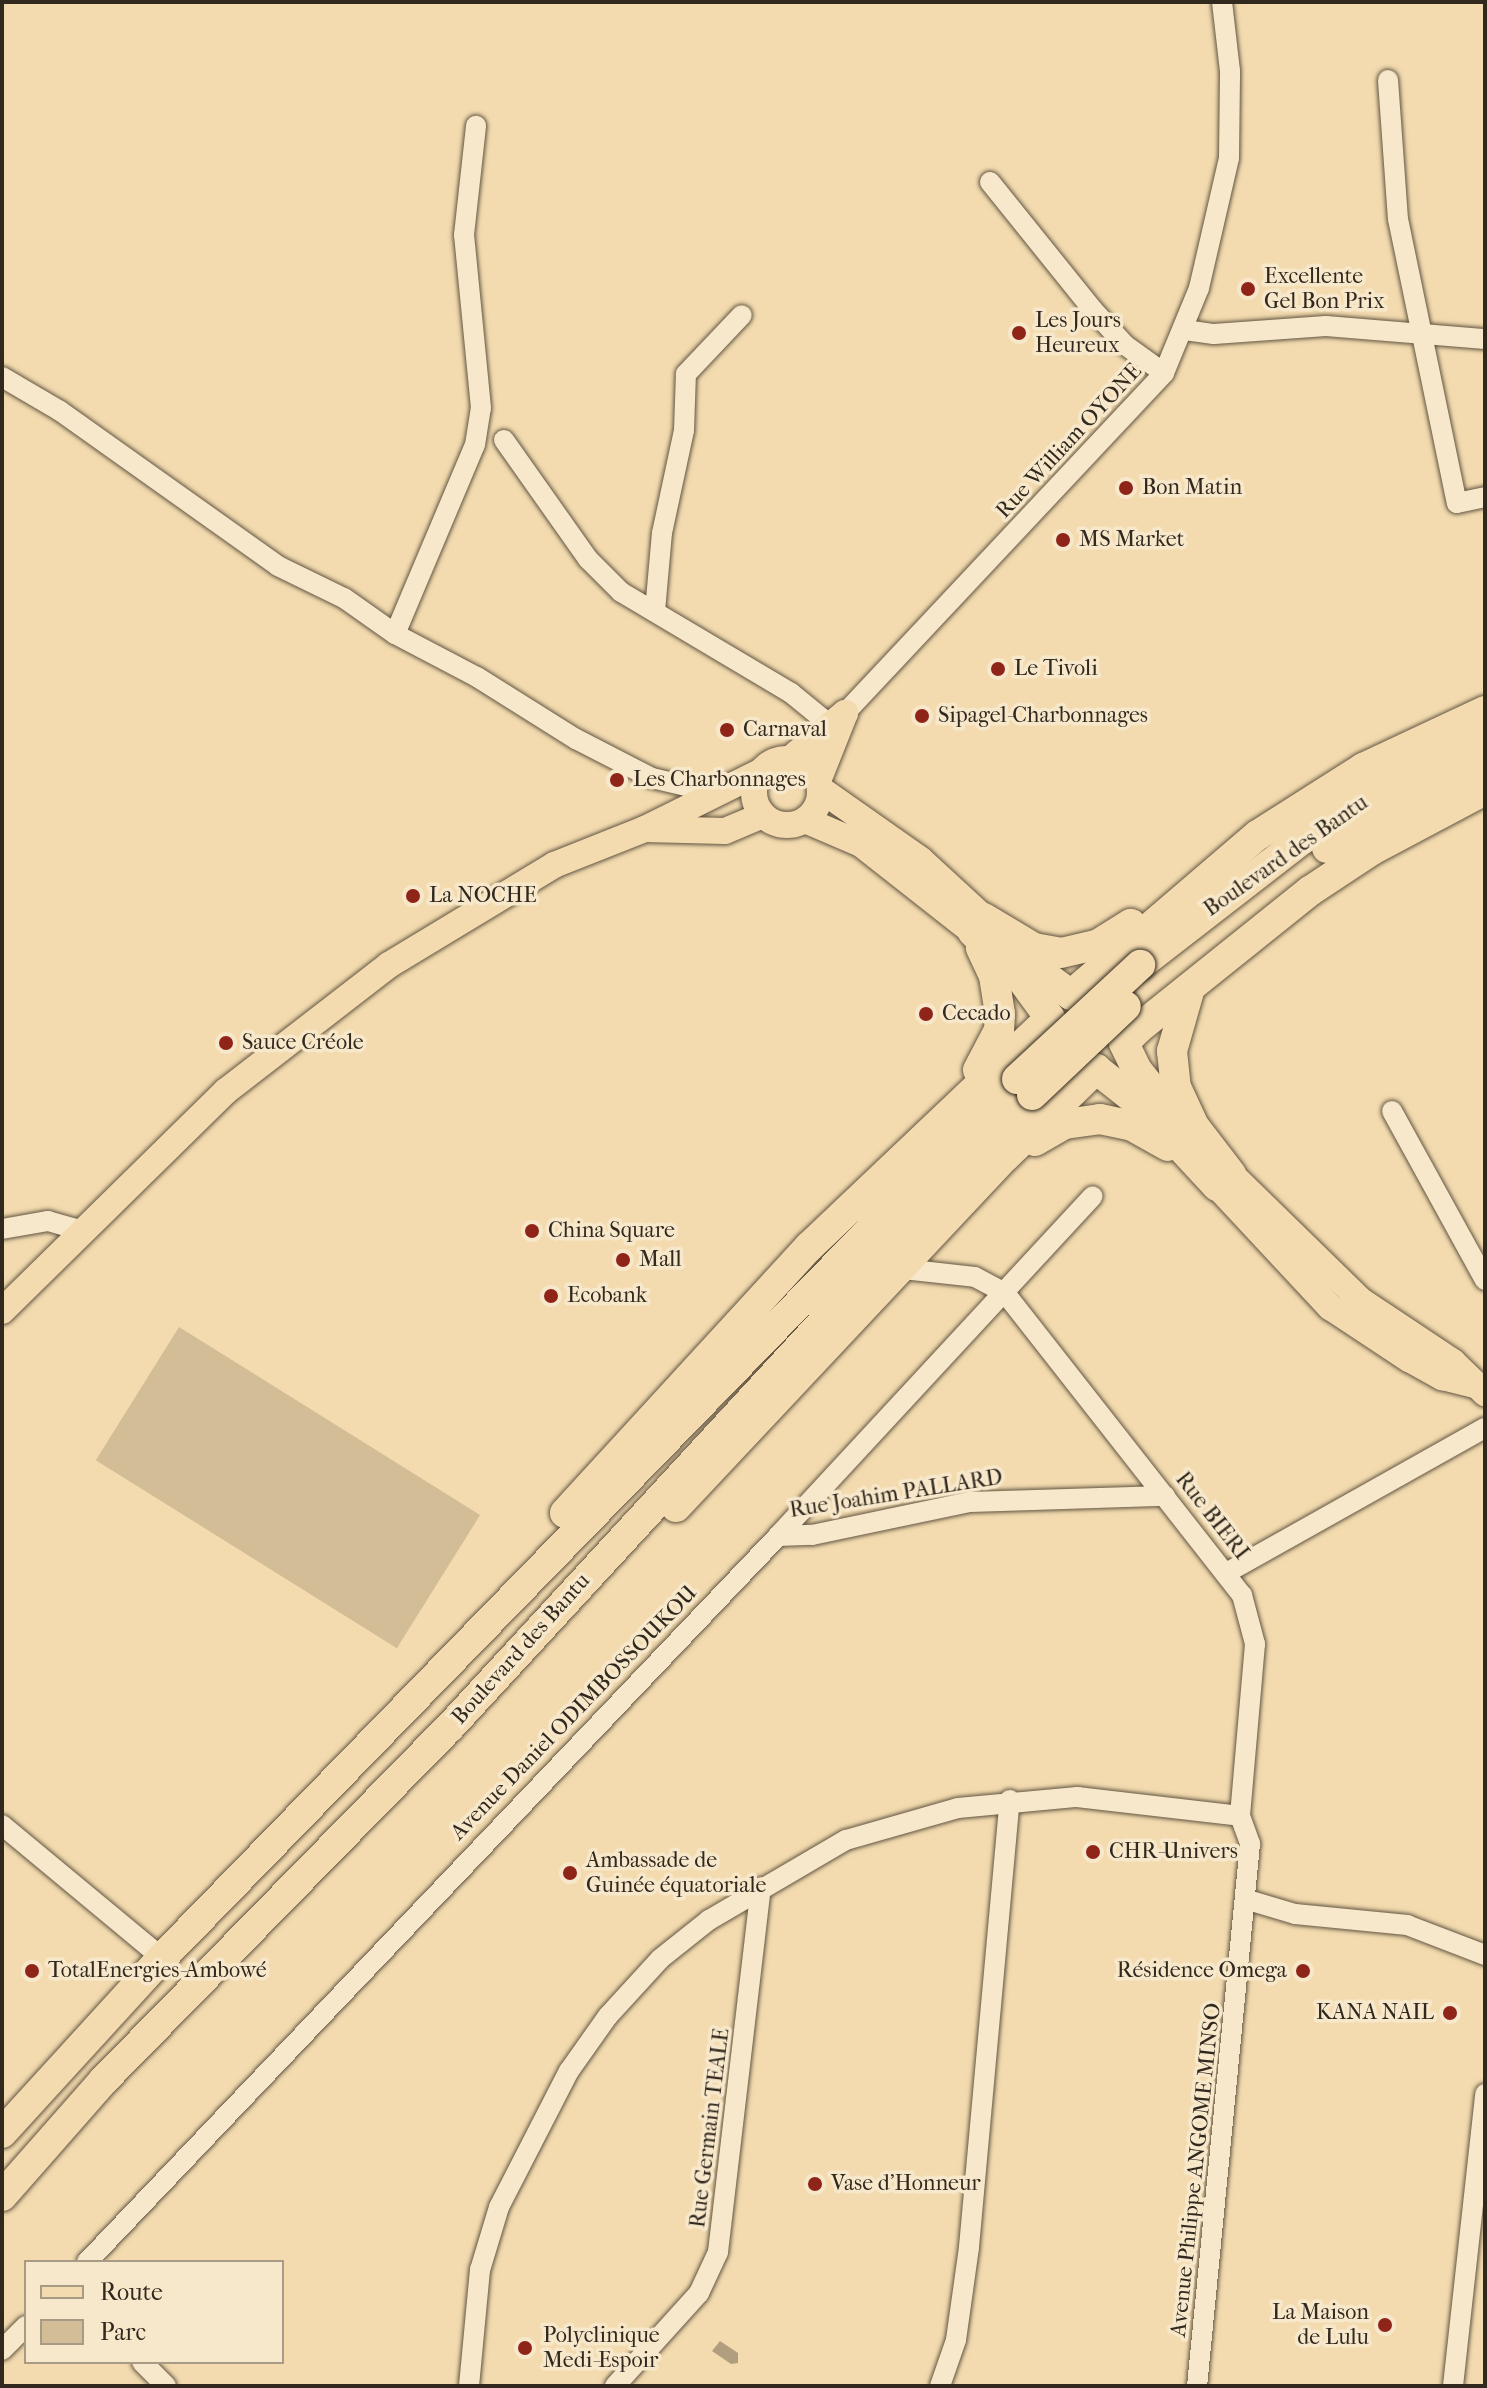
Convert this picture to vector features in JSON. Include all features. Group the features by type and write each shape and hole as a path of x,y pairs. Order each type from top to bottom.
{"highway":[{"path":"415,1697 452,1642 638,1431 809,1247 1071,995 1206,876 1258,835 1363,768 1485,711"},
{"name":"Boulevard des Bantu","path":"1147,972 1301,840 1369,798 1485,739"},
{"name":"Boulevard des Bantu","path":"1147,972 1297,866 1418,795 1485,764"},
{"path":"449,1728 502,1687 903,1269 1005,1157 1096,1069 1108,1064 1124,1043 1310,891 1372,850 1485,790"},
{"path":"978,925 1034,948 1077,951 1097,945 1187,883 1206,876"},
{"path":"978,925 1071,995 1093,992 1113,1001 1125,1021 1124,1043 1160,1100 1224,1180"},
{"path":"978,925 1032,990 1050,1018 1048,1039 1058,1057 1075,1068 1096,1069 1143,1106 1224,1180"},
{"path":"948,1113 999,1030 994,976 978,925"},
{"path":"1024,1087 1147,972"},
{"path":"1191,987 1172,1051 1176,1087 1224,1180"},
{"name":"Boulevard des Bantu","path":"2,2133 162,1958 415,1697 1024,1087"},
{"name":"Boulevard des Bantu","path":"2,2196 104,2080 449,1728 1024,1087"},
{"path":"1005,1157 1065,1124 1115,1120 1159,1140 1224,1180"}],"main road":[{"path":"790,759 837,719"},
{"path":"805,820 816,807 837,719"},
{"path":"2,1311 226,1091 389,965 554,865 645,829 711,792 760,772 773,762 790,759 807,765 819,785 921,860 978,925"},
{"path":"760,772 754,789 763,815 783,825 805,820 861,844 978,925"},
{"path":"645,829 725,831 763,815"},
{"path":"1224,1180 1330,1307 1409,1359 1442,1377 1480,1389"}],"street":[{"name":"Rue William OYONE","path":"837,719 1164,373 1185,330 1229,158 1230,71 1222,2"},
{"path":"1388,80 1391,170 1421,334 1457,503 1485,497"},
{"path":"395,634 475,445 481,408 464,235 476,126"},
{"path":"990,182 1093,310 1125,345 1164,373"},
{"path":"655,611 662,533 684,430 686,374 742,315"},
{"path":"1185,330 1214,334 1326,326 1485,339"},
{"path":"2,377 60,411 278,566 344,598 395,634 652,778 711,792"},
{"path":"504,440 588,559 621,592 837,719"},
{"path":"1392,1111 1485,1280"},
{"name":"Avenue Daniel ODIMBOSSOUKOU","path":"89,2260 778,1536 1093,1196"},
{"path":"2,1229 48,1221 83,1231"},
{"path":"903,1269 975,1277 1005,1293"},
{"name":"Rue BIERI","path":"1005,1293 1228,1572 1249,1612 1255,1644 1240,1816"},
{"path":"1228,1572 1485,1428"},
{"name":"Rue Joahim PALLARD","path":"778,1536 812,1535 970,1502 1165,1496"},
{"path":"469,2386 472,2326 489,2236 522,2156 563,2081 608,2016 660,1959 709,1920 817,1854 871,1831 958,1808 1010,1800 1113,1799 1240,1816"},
{"path":"940,2386 956,2340 967,2258 1010,1800"},
{"name":"Avenue Philippe ANGOME MINSO","path":"1197,2386 1248,1900 1250,1844 1240,1816"},
{"path":"2,1825 162,1958"},
{"name":"Rue Germain TEALE","path":"615,2386 699,2293 718,2252 761,1888"},
{"path":"1248,1900 1295,1914 1407,1925 1485,1955"},
{"path":"1453,2386 1485,2094"},
{"path":"2,2350 24,2328"},
{"path":"144,2364 166,2386"}],"green space":[{"path":"179,1327 480,1515 397,1648 96,1460"}],"shaded area":[{"path":"720,2341 738,2353 738,2363 731,2364 712,2351"}],"place":[{"name":"Excellente Gel Bon Prix","path":"1248,289"},
{"name":"Les Jours Heureux","path":"1019,333"},
{"name":"Bon Matin","path":"1126,488"},
{"name":"MS Market","path":"1063,540"},
{"name":"Le Tivoli","path":"998,669"},
{"name":"Sipagel-Charbonnages","path":"922,716"},
{"name":"Carnaval","path":"727,730"},
{"name":"Les Charbonnages","path":"617,780"},
{"name":"La NOCHE","path":"413,896"},
{"name":"Cecado","path":"926,1014"},
{"name":"Sauce Créole","path":"226,1043"},
{"name":"China Square","path":"532,1231"},
{"name":"Mall","path":"623,1260"},
{"name":"Ecobank","path":"551,1296"},
{"name":"CHR-Univers","path":"1093,1852"},
{"name":"Ambassade de Guinée équatoriale","path":"570,1873"},
{"name":"TotalEnergies-Ambowé","path":"32,1971"},
{"name":"Résidence Omega","path":"1303,1971"},
{"name":"KANA NAIL","path":"1450,2013"},
{"name":"Vase d'Honneur","path":"815,2184"},
{"name":"La Maison de Lulu","path":"1385,2325"},
{"name":"Polyclinique Medi-Espoir","path":"525,2348"}]}
